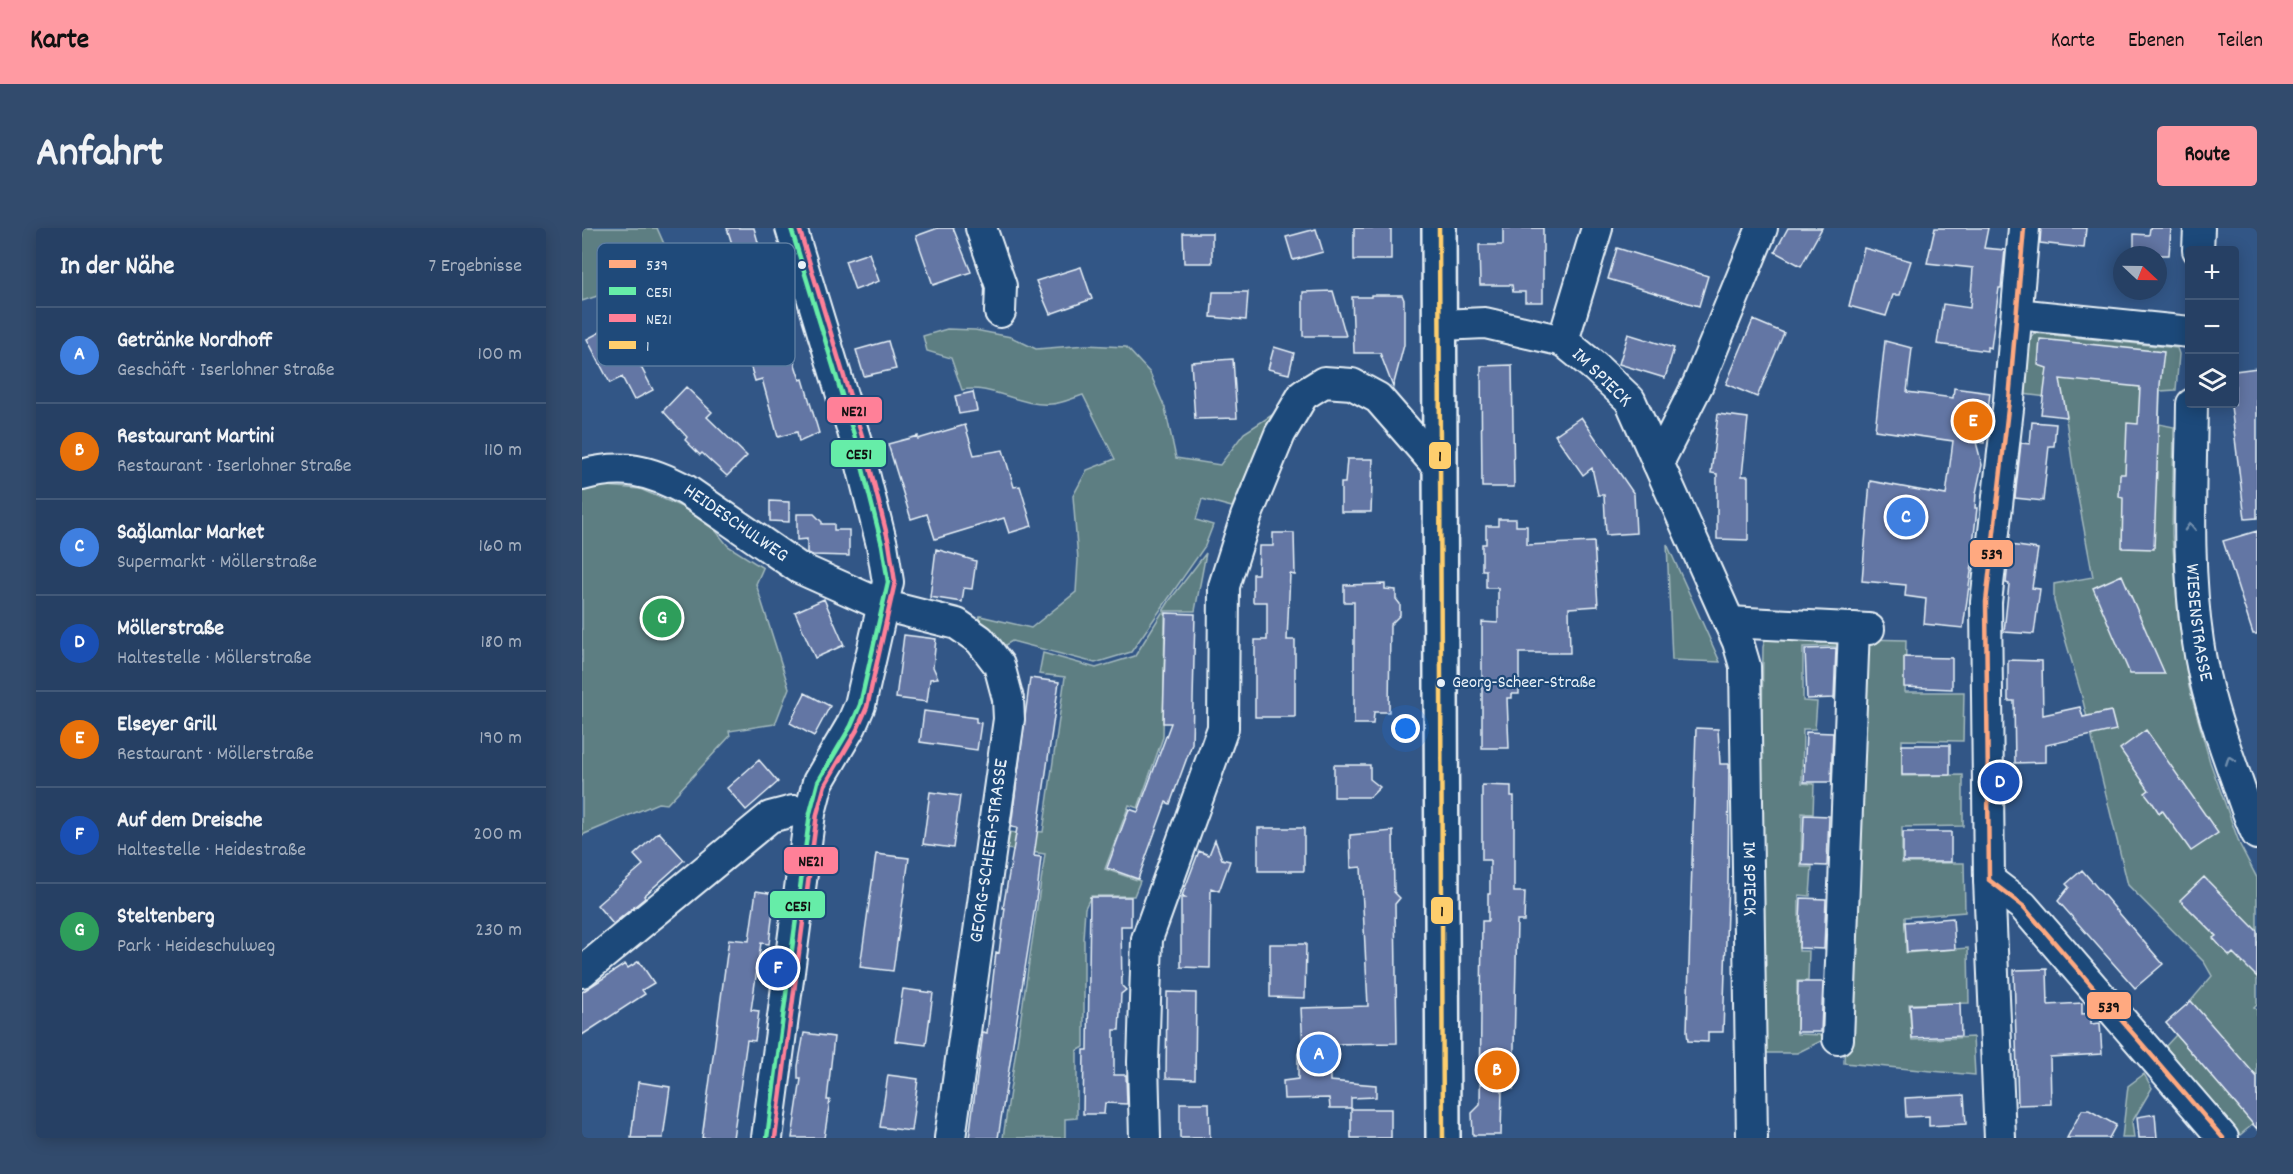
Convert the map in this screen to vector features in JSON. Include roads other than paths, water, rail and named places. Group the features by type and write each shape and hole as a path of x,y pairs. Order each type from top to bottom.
{"main road":[{"path":"1439,228 1443,1138"}],"street":[{"path":"767,1138 810,813 818,782 851,726 860,705 888,582 882,545 855,438 791,228"},
{"path":"981,228 1001,286 1000,312"},
{"path":"1563,341 1598,228"},
{"path":"1658,463 1698,384 1762,228"},
{"path":"2000,1138 1989,880 1986,602 2024,228"},
{"path":"2198,246 2199,228"},
{"path":"2017,314 2185,331"},
{"name":"IM SPIECK","path":"1441,325 1485,323 1563,341 1630,400 1729,622 1745,666 1752,1138"},
{"path":"1143,1137 1147,939 1223,728 1224,586 1246,517 1280,434 1303,395 1324,382 1352,384 1378,398 1440,469"},
{"name":"WIESENSTRASSE","path":"2192,408 2190,517 2198,642 2209,695 2221,735 2257,834"},
{"name":"HEIDESCHULWEG","path":"582,475 602,470 627,468 669,480 799,568 882,605"},
{"name":"GEORG-SCHEER-STRASSE","path":"882,605 957,624 980,640 999,665 1008,699 1009,719 950,1138"},
{"path":"1729,622 1861,629 1838,1039"},
{"path":"582,972 770,817 793,811 810,813"},
{"path":"1989,880 2023,906 2223,1138"}],"place":[{"name":"Elseyer Grill","path":"1973,421"},
{"name":"Sağlamlar Market","path":"1906,517"},
{"name":"Steltenberg","path":"662,618"},
{"name":"Georg-Scheer-Straße","path":"1441,683"},
{"name":"Möllerstraße","path":"2000,782"},
{"name":"Auf dem Dreische","path":"778,968"},
{"name":"Getränke Nordhoff","path":"1319,1054"},
{"name":"Restaurant Martini","path":"1497,1070"}]}
